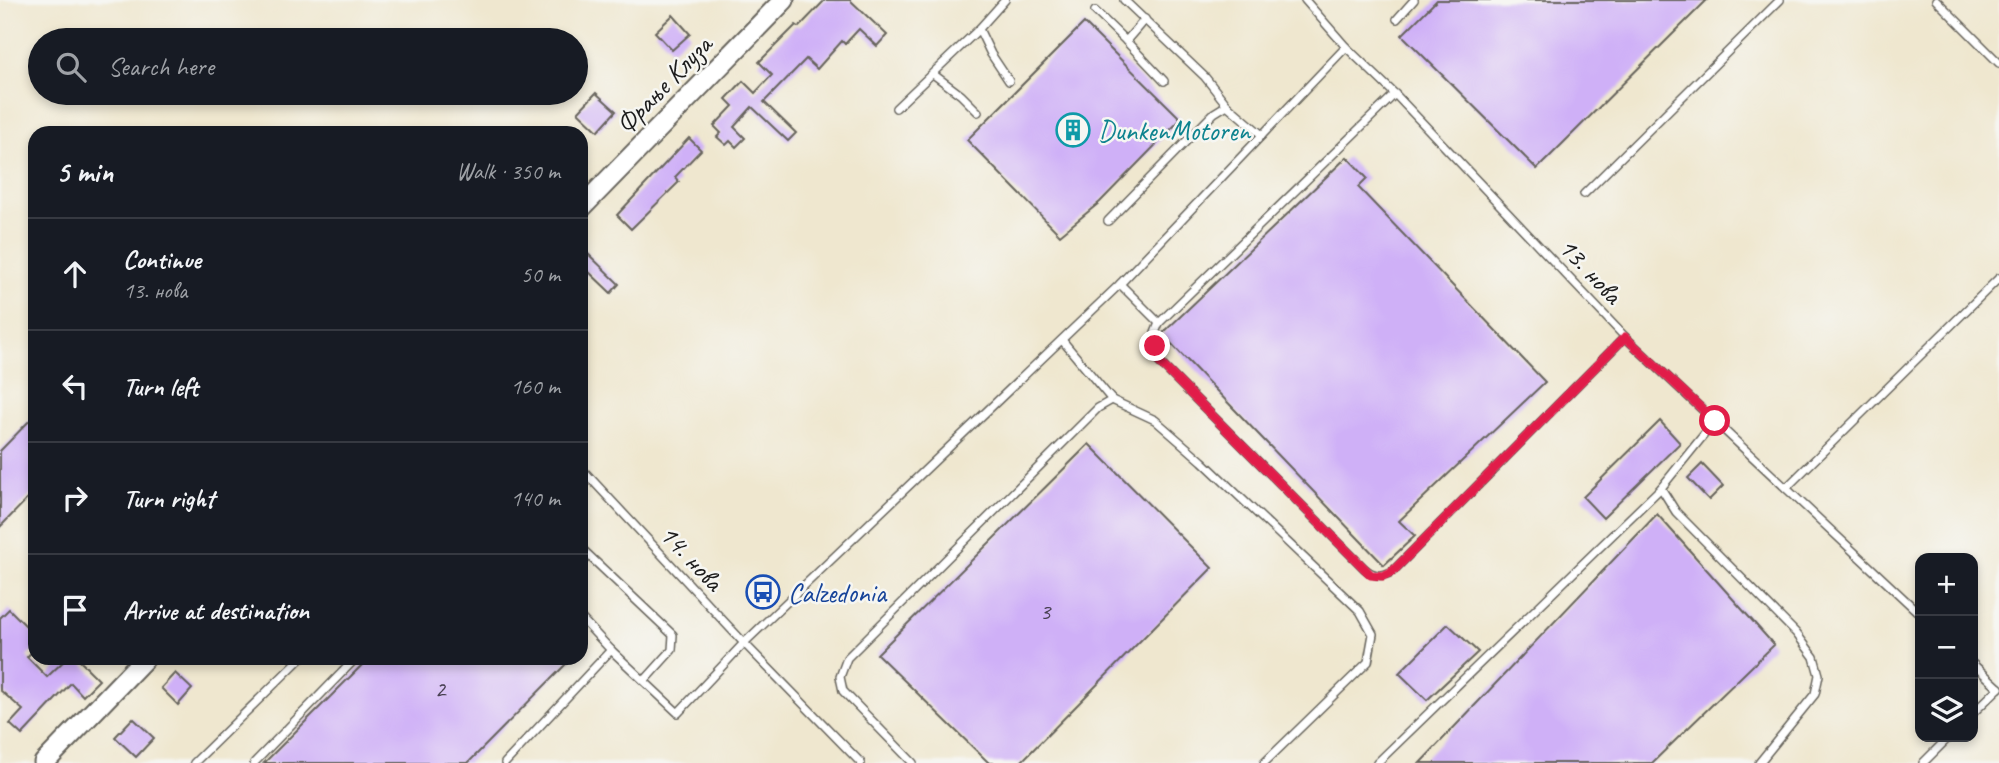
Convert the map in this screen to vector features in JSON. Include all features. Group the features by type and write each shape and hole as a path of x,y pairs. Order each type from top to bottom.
{"main road":[{"name":"Фрање Клуза","path":"588,201 784,0"},
{"path":"44,763 138,665"}],"lane":[{"path":"896,108 979,29 1005,0"},
{"path":"1124,0 1205,77 1227,106 1262,135"},
{"name":"13. нова","path":"1305,0 1346,47 1395,94 1625,337 1915,609"},
{"path":"1396,19 1414,0"},
{"path":"1584,194 1780,0"},
{"path":"1936,0 1999,63"},
{"path":"1095,11 1164,81"},
{"path":"1126,41 1145,19"},
{"path":"979,29 1009,81"},
{"path":"588,625 678,713 744,643 1120,285 1346,47"},
{"path":"933,74 978,112"},
{"path":"1395,94 1159,323 1155,333 1157,360 1371,575 1383,576 1393,571 1625,337"},
{"path":"1108,221 1214,114 1227,106"},
{"path":"1786,488 1999,278"},
{"path":"1120,285 1159,323"},
{"path":"1062,340 1112,400 1155,420 1202,461 1360,611 1373,635 1368,662 1264,763"},
{"path":"913,763 843,691 840,677 847,658 1098,408 1112,400"},
{"path":"1377,763 1661,488 1715,421"},
{"name":"14. нова","path":"588,476 744,643 861,763"},
{"path":"1661,488 1676,512 1796,633 1814,657 1819,675 1815,694 1759,763"},
{"path":"588,555 673,635 672,650 644,681"},
{"path":"505,763 611,649"},
{"path":"194,763 294,665"},
{"path":"254,763 349,665"},
{"path":"1978,669 1999,688 1978,708"},
{"path":"1923,763 1944,742"}],"building":[{"path":"825,0 850,0 887,35 877,46 859,29 845,44 842,41 817,69 806,59 764,102 796,133 788,141 752,107 734,127 745,138 736,147 730,141 726,145 717,137 721,133 714,126 733,106 726,99 743,81 755,93 772,75 759,62"},
{"path":"1437,0 1707,0 1537,169 1402,35"},
{"path":"673,15 690,34 672,50 655,32"},
{"name":"DunkenMotoren","path":"1084,23 1181,119 1100,202 1060,235 967,140"},
{"path":"596,93 616,111 598,131 578,112 588,105"},
{"path":"689,138 701,150 675,177 679,182 631,229 617,215"},
{"path":"1347,157 1367,178 1358,187 1545,382 1399,521 1415,536 1384,565 1162,334"},
{"path":"588,254 619,284 611,293 589,272"},
{"path":"1660,421 1680,443 1603,518 1583,497"},
{"path":"28,422 28,498 0,527 0,451"},
{"path":"1089,444 1212,568 1020,763 989,763 877,654"},
{"path":"1702,464 1723,486 1709,500 1688,478"},
{"path":"1657,514 1774,645 1652,763 1420,763"},
{"path":"9,609 28,628 28,665 35,665 47,677 60,665 84,665 99,680 83,696 71,683 22,735 10,724 23,710 0,690 0,618"},
{"path":"1448,624 1478,652 1427,700 1399,673"},
{"path":"362,665 565,665 468,763 264,763"},
{"path":"175,673 192,689 178,705 161,688"},
{"path":"133,718 154,738 136,757 115,737"}],"place":[{"name":"DunkenMotoren","path":"1073,130"},
{"name":"Calzedonia","path":"763,592"}],"route":[{"path":"1155,346 1157,360 1371,575 1383,576 1393,571 1625,337 1715,421"}]}
